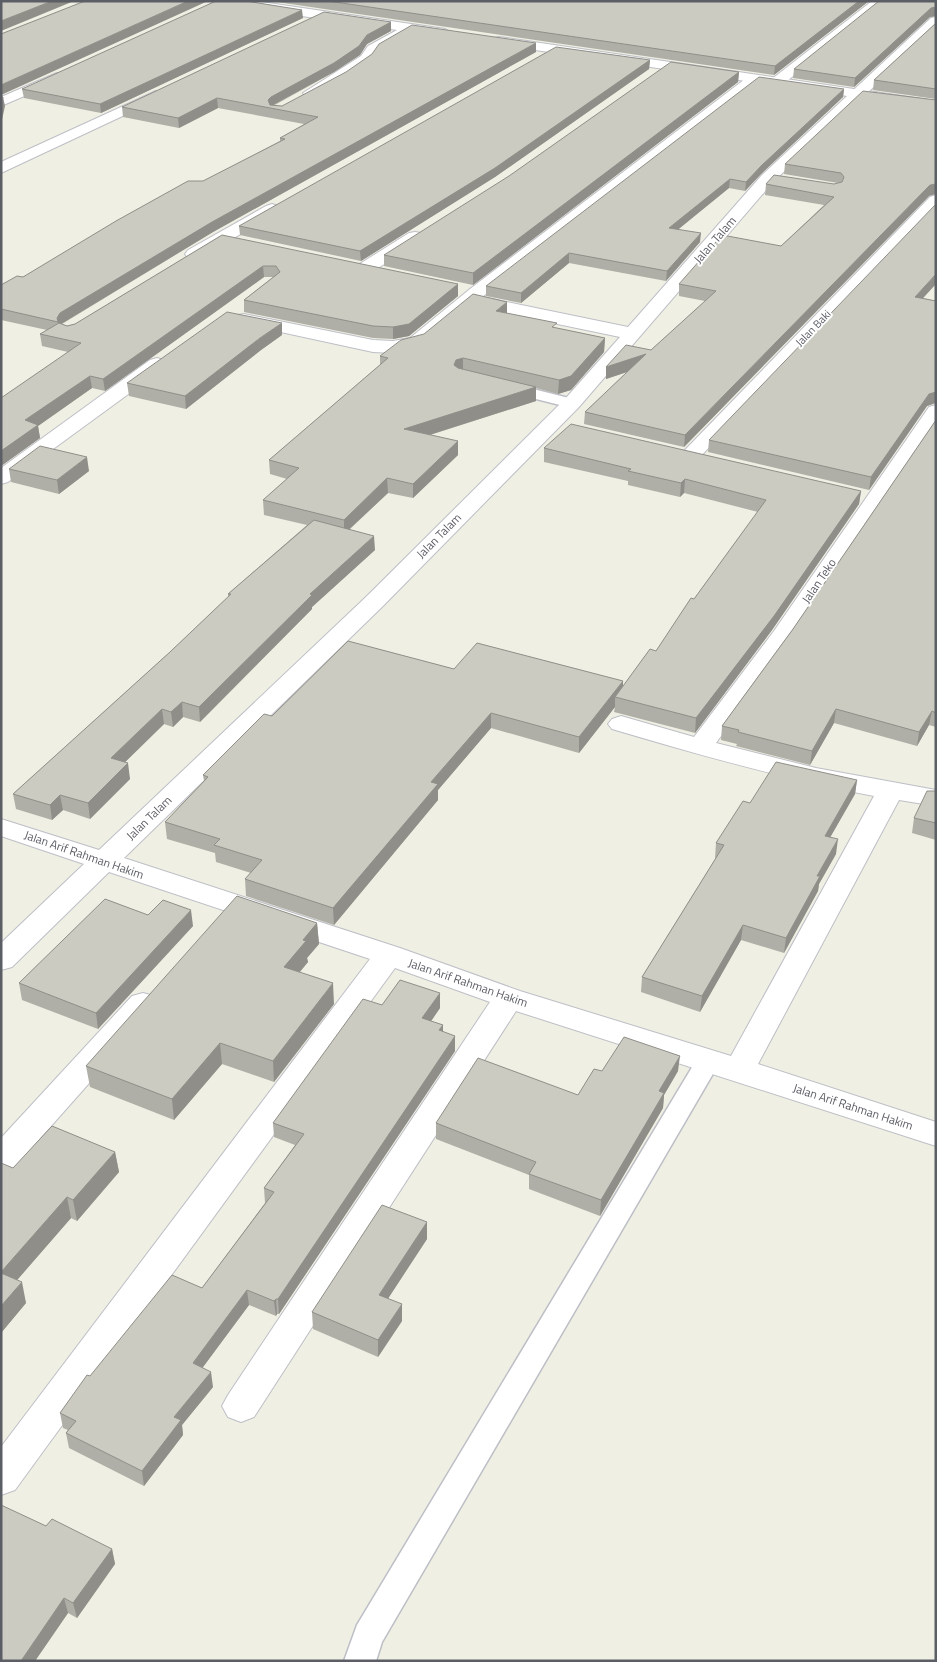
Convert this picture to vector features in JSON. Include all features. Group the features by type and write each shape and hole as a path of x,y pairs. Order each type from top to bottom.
{"street":[{"path":"777,82 880,1"},
{"path":"222,3 322,15 457,35"},
{"path":"295,28 322,15"},
{"name":"Jalan Talam","path":"1,960 559,427 572,403 633,334 857,94 917,36 936,21"},
{"path":"301,98 340,77 366,59 373,49 408,28"},
{"path":"917,36 936,39"},
{"path":"487,39 936,105"},
{"path":"530,64 556,50"},
{"path":"650,77 666,66"},
{"path":"1,102 73,70"},
{"path":"248,299 226,316 373,346 393,347 416,342 468,294 754,79"},
{"path":"1,168 170,88"},
{"path":"178,263 289,199"},
{"name":"Jalan Baki","path":"691,456 936,200"},
{"path":"364,269 429,228"},
{"path":"220,238 249,244"},
{"path":"345,265 383,273"},
{"path":"468,294 633,334"},
{"path":"1,478 172,353"},
{"name":"Jalan Teko","path":"699,748 782,636 864,497 936,411"},
{"path":"621,724 699,748 890,792 936,798"},
{"path":"739,1070 890,792"},
{"name":"Jalan Arif Rahman Hakim","path":"1,827 104,862 222,915 389,955 509,998 709,1060 936,1134"},
{"path":"1,1478 389,955"},
{"path":"1,1160 160,984"},
{"path":"241,1406 509,998"}],"lane":[{"path":"490,383 572,403"},
{"path":"360,1661 368,1636 709,1060"}],"building":[{"path":"1,1 52,1 1,21"},
{"path":"85,1 188,1 1,85 1,34"},
{"path":"216,1 246,1 302,10 100,104 22,89"},
{"path":"328,1 859,1 775,66"},
{"path":"879,1 936,1 936,7 931,8 855,78 794,69"},
{"path":"324,12 391,22 367,35 359,46 334,63 271,97 268,100 270,105 282,106 346,72 372,54 379,44 412,25 536,43 212,222 60,313 57,318 58,322 1,309 1,285 17,276 23,277 116,221 188,181 203,181 285,139 280,138 318,117 217,98 178,118 122,107"},
{"path":"936,23 936,89 874,80"},
{"path":"556,47 650,60 495,168 360,251 239,226"},
{"path":"671,62 739,72 473,273 384,255 509,176"},
{"path":"759,77 844,89 746,182 730,179 669,228 701,233 667,271 569,253 521,293 486,286"},
{"path":"863,91 936,100 936,184 930,185 685,435 585,412 646,354 606,367 626,345 651,350 716,291 679,284 722,235 781,246 834,197 766,184 774,175 834,184 842,182 844,177 841,173 785,164"},
{"path":"936,204 936,274 915,297 936,301 936,392 929,394 871,477 709,440"},
{"path":"222,235 458,284 409,324 393,327 373,326 244,300 280,272 276,266 263,266 103,379 90,376 25,420 38,425 1,451 1,398 81,343 40,334 59,323 67,326 75,324"},
{"path":"473,294 507,302 496,311 557,323 552,327 605,338 571,376 559,380 463,358 456,360 454,365 458,368 536,387 404,429 458,441 413,484 387,478 344,520 263,500 299,468 269,460 388,358 380,356 401,340 424,334"},
{"path":"227,312 282,323 185,396 127,383"},
{"path":"936,420 936,713 932,711 919,732 836,709 812,751 722,726 793,629"},
{"path":"571,424 861,491 774,616 696,718 615,697 650,649 656,651 691,598 694,599 766,500 685,479 681,483 628,471 631,469 544,448"},
{"path":"40,446 87,457 57,480 9,469"},
{"path":"314,520 374,536 310,594 312,595 199,707 182,702 171,712 162,709 111,758 128,763 88,803 60,795 50,805 13,794 170,652 231,594 228,594"},
{"path":"348,641 454,669 477,643 623,681 579,737 491,713 431,782 438,784 333,908 245,879 262,860 214,845 220,839 165,822 208,777 203,775 264,714 272,716"},
{"path":"776,762 857,780 825,836 838,839 786,938 743,925 702,996 642,977 724,845 716,843 743,801 750,803"},
{"path":"927,791 936,791 936,823 914,818"},
{"path":"237,896 317,923 303,940 306,941 284,967 333,983 273,1061 220,1043 172,1099 86,1066"},
{"path":"105,899 148,915 163,900 191,910 96,1013 19,983"},
{"path":"400,980 440,993 422,1018 443,1025 439,1030 455,1036 278,1299 274,1301 247,1290 193,1363 211,1372 174,1417 181,1420 142,1471 66,1433 76,1421 60,1413 87,1375 90,1376 172,1275 202,1288 274,1192 264,1188 304,1134 273,1123 363,999 382,1005"},
{"path":"624,1037 680,1056 659,1091 664,1093 601,1200 529,1174 536,1162 436,1123 478,1058 578,1095 594,1069 602,1071"},
{"path":"52,1126 115,1152 73,1200 67,1197 1,1272 1,1163 13,1168"},
{"path":"382,1205 427,1222 379,1295 402,1304 378,1340 312,1312"},
{"path":"1,1273 22,1282 1,1306"},
{"path":"1,1505 46,1526 52,1519 112,1549 73,1603 64,1598 21,1661 1,1661"}]}
